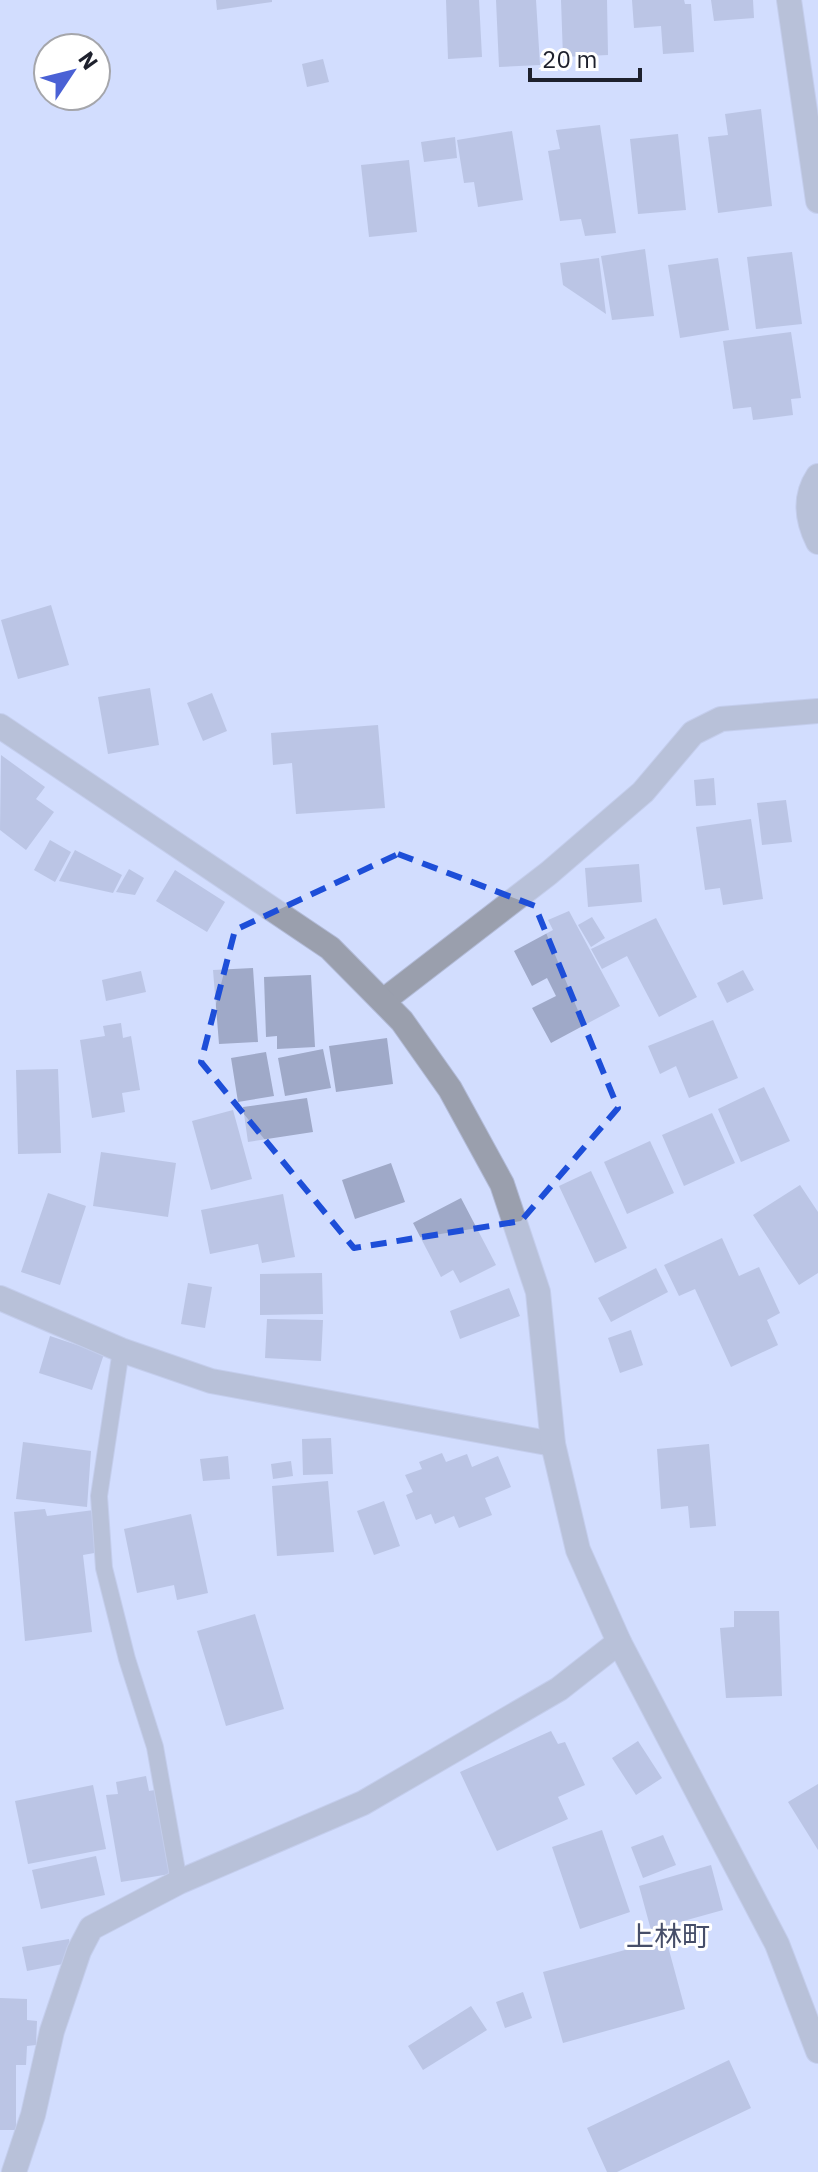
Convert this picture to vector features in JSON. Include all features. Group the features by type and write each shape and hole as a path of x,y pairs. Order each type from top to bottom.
{"street":[{"path":"789,0 818,201"},
{"path":"818,476 808,491 810,526 818,542"},
{"path":"383,1001 549,873 631,802 693,733 721,719 818,711"},
{"path":"0,726 330,948 402,1021 450,1089 502,1184 538,1292 553,1444 578,1550 619,1642 777,1944 818,2051"},
{"path":"0,1298 121,1350 211,1381 553,1444"},
{"path":"14,2172 33,2115 52,2031 79,1951 91,1928 179,1882 363,1803 559,1689 619,1642"}],"lane":[{"path":"121,1350 99,1496 104,1568 127,1659 155,1747 179,1882"}],"highlighted area":[{"path":"398,854 535,906 618,1108 521,1221 354,1248 201,1062 235,930"}],"building":[{"path":"216,0 272,0 272,2 217,10"},
{"path":"446,0 479,0 482,57 448,59"},
{"path":"496,0 536,0 540,65 499,67"},
{"path":"561,0 607,0 608,55 563,57"},
{"path":"632,0 684,0 685,4 691,4 694,52 663,54 661,26 634,28"},
{"path":"711,0 753,0 754,18 714,21"},
{"path":"323,59 329,82 307,87 302,64"},
{"path":"761,109 772,206 718,213 708,137 728,135 725,114"},
{"path":"600,125 616,233 585,236 581,219 560,221 548,151 560,149 556,130"},
{"path":"512,131 523,200 478,207 474,182 464,183 457,140"},
{"path":"678,134 686,210 638,214 630,139"},
{"path":"455,137 457,158 424,162 421,142"},
{"path":"409,160 417,232 369,237 361,165"},
{"path":"645,249 654,316 612,320 601,256"},
{"path":"792,252 802,324 756,329 747,257"},
{"path":"599,258 606,314 563,285 560,263"},
{"path":"718,258 729,330 680,338 668,265"},
{"path":"791,332 801,398 791,399 793,415 753,420 751,407 733,409 723,341"},
{"path":"51,605 69,665 18,679 1,620"},
{"path":"150,688 159,745 108,754 98,697"},
{"path":"212,693 227,731 203,741 187,703"},
{"path":"378,725 385,808 296,814 292,763 273,765 271,733"},
{"path":"1,755 45,787 36,799 54,812 26,850 0,830"},
{"path":"714,778 716,805 696,806 694,780"},
{"path":"786,800 792,842 762,845 757,803"},
{"path":"751,819 763,899 723,905 720,888 705,890 696,827"},
{"path":"50,840 71,852 55,882 34,870"},
{"path":"75,850 122,875 113,893 59,881"},
{"path":"639,864 642,902 588,907 585,868"},
{"path":"129,869 144,878 135,895 116,892"},
{"path":"175,870 225,902 207,932 156,901"},
{"path":"569,911 620,1006 551,1043 532,1008 556,996 547,978 532,986 514,951 553,930 548,920"},
{"path":"592,917 605,938 591,947 578,925"},
{"path":"656,918 697,997 659,1017 627,956 602,969 591,949"},
{"path":"253,968 258,1042 219,1044 213,970"},
{"path":"743,970 754,990 727,1003 717,983"},
{"path":"141,971 146,992 106,1001 102,980"},
{"path":"311,975 315,1047 277,1049 277,1036 266,1037 264,977"},
{"path":"713,1020 738,1078 689,1098 676,1066 660,1074 648,1046"},
{"path":"121,1023 123,1038 131,1036 140,1090 122,1093 125,1112 92,1118 80,1040 105,1036 103,1026"},
{"path":"387,1038 393,1084 336,1092 329,1046"},
{"path":"323,1049 331,1088 285,1096 278,1058"},
{"path":"266,1052 274,1096 238,1102 231,1058"},
{"path":"58,1069 61,1153 18,1154 16,1070"},
{"path":"764,1087 790,1141 741,1162 718,1109"},
{"path":"307,1098 313,1132 248,1142 243,1107"},
{"path":"233,1110 252,1179 211,1190 192,1121"},
{"path":"712,1113 735,1163 684,1186 662,1135"},
{"path":"650,1141 674,1193 627,1214 604,1162"},
{"path":"101,1152 176,1163 168,1217 93,1206"},
{"path":"391,1163 405,1202 355,1219 342,1180"},
{"path":"591,1171 627,1248 595,1263 559,1186"},
{"path":"800,1185 818,1212 818,1273 799,1285 753,1215"},
{"path":"48,1193 86,1206 60,1285 21,1272"},
{"path":"283,1194 295,1257 262,1263 258,1244 210,1254 201,1210"},
{"path":"461,1198 496,1265 460,1283 453,1270 441,1277 413,1223"},
{"path":"722,1238 739,1276 759,1267 780,1313 767,1320 778,1345 731,1367 695,1289 679,1296 664,1265"},
{"path":"656,1268 668,1292 611,1322 598,1298"},
{"path":"322,1273 323,1314 260,1315 260,1274"},
{"path":"188,1283 212,1287 205,1328 181,1324"},
{"path":"509,1288 520,1316 460,1339 450,1311"},
{"path":"267,1319 323,1320 321,1361 265,1358"},
{"path":"631,1330 643,1365 620,1373 608,1338"},
{"path":"50,1336 104,1354 92,1390 39,1373"},
{"path":"331,1438 333,1474 303,1475 302,1439"},
{"path":"23,1442 91,1451 87,1507 16,1499"},
{"path":"709,1444 716,1526 690,1528 688,1506 661,1509 657,1449"},
{"path":"442,1453 446,1462 467,1454 472,1467 498,1456 511,1487 485,1498 492,1515 459,1528 454,1516 435,1524 431,1514 416,1520 406,1495 413,1492 405,1475 422,1469 419,1462"},
{"path":"228,1456 230,1479 203,1481 200,1459"},
{"path":"291,1461 293,1476 273,1479 271,1464"},
{"path":"328,1481 334,1552 277,1556 272,1486"},
{"path":"384,1501 400,1546 374,1555 357,1511"},
{"path":"45,1509 47,1516 94,1510 100,1552 83,1555 92,1632 25,1641 14,1512"},
{"path":"191,1514 208,1593 177,1600 174,1585 137,1593 124,1529"},
{"path":"734,1611 779,1611 782,1696 726,1698 720,1628 734,1627"},
{"path":"255,1614 284,1709 226,1726 197,1631"},
{"path":"551,1731 558,1744 565,1742 585,1785 558,1797 568,1819 497,1851 460,1772"},
{"path":"638,1741 662,1778 636,1795 612,1758"},
{"path":"146,1776 149,1791 155,1790 170,1874 121,1882 106,1795 118,1794 116,1782"},
{"path":"818,1784 818,1850 788,1802"},
{"path":"93,1785 106,1849 28,1864 15,1801"},
{"path":"602,1830 630,1912 580,1929 552,1847"},
{"path":"663,1835 676,1865 643,1878 631,1847"},
{"path":"96,1856 105,1895 41,1909 32,1870"},
{"path":"711,1865 723,1910 651,1930 639,1886"},
{"path":"69,1939 73,1962 27,1971 22,1947"},
{"path":"666,1939 685,2009 563,2043 543,1972"},
{"path":"523,1992 532,2018 505,2028 496,2002"},
{"path":"0,1998 27,1999 27,2020 37,2021 36,2045 27,2046 26,2065 16,2065 16,2130 0,2130"},
{"path":"471,2006 487,2030 423,2070 408,2046"},
{"path":"729,2060 751,2108 617,2172 607,2172 587,2128"}],"district":[{"name":"上林町","path":"668,1935"}]}
